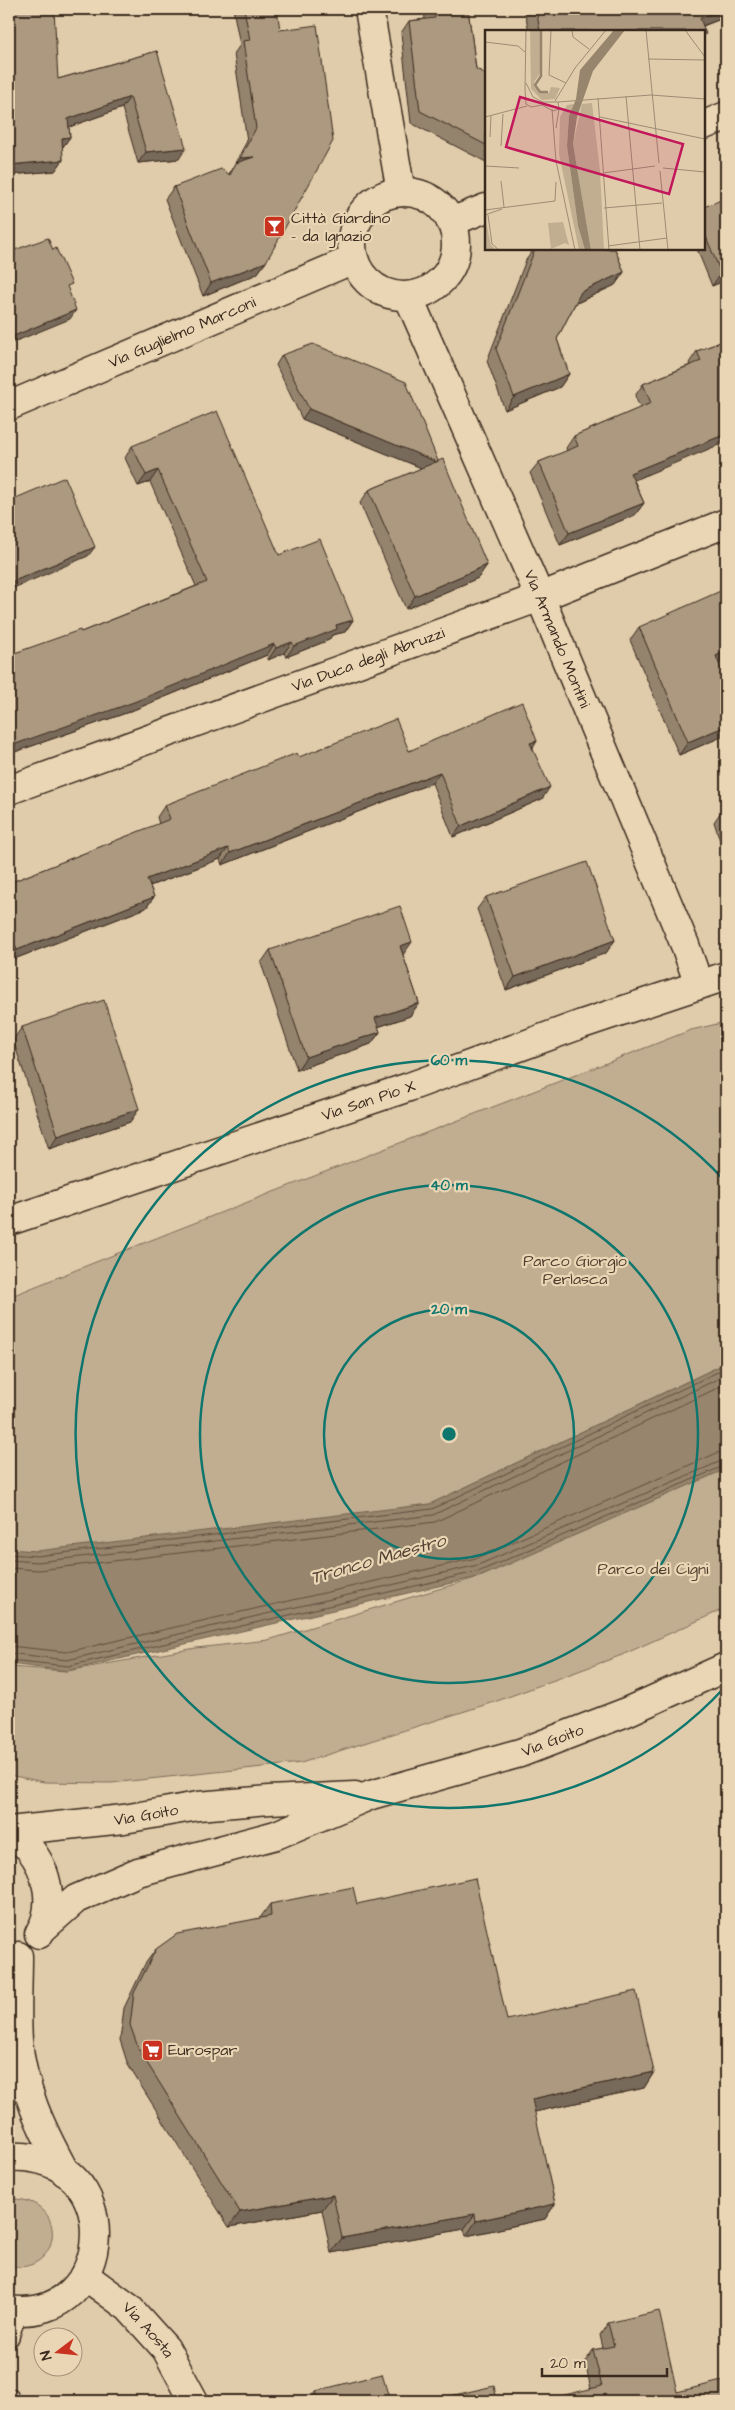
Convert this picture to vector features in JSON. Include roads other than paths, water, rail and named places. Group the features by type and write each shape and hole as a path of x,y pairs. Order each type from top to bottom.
{"street":[{"path":"369,9 401,192"},
{"path":"705,125 726,116"},
{"path":"411,192 428,198 440,207 451,222 456,244 453,262 448,272 436,286 426,292 408,296 386,293 370,284 362,275 354,259 352,232 356,222 367,206 383,196 411,192"},
{"path":"451,222 485,208"},
{"name":"Via Guglielmo Marconi","path":"9,406 354,259"},
{"name":"Via Armando Montini","path":"408,296 540,596 700,985"},
{"name":"Via Duca degli Abruzzi","path":"9,790 540,596 726,523"},
{"name":"Via San Pio X","path":"9,1221 409,1087 582,1024 726,976"},
{"name":"Via Goito","path":"41,1930 76,1899 138,1872 276,1836 371,1796 520,1753 624,1713 726,1666"},
{"name":"Via Goito","path":"9,1831 124,1819 198,1806 269,1800 371,1796"},
{"path":"9,1836 28,1847 44,1872 49,1902 41,1930 31,1945 13,1958 18,2040 25,2082 42,2130 66,2172 79,2185 90,2202 95,2220 96,2239 93,2258 84,2275 63,2298 48,2306 13,2310"},
{"path":"9,2157 24,2156 39,2159 66,2172"},
{"name":"Via Aosta","path":"84,2275 129,2308 166,2349 194,2401"}],"lane":[{"path":"9,2337 13,2310"}],"water":[{"name":"Tronco Maestro","path":"726,1363 726,1469 482,1576 67,1671 9,1664 9,1549 37,1551 430,1504"}],"place":[{"name":"Città Giardino - da Ignazio","path":"275,227"},
{"name":"Eurospar","path":"152,2050"}],"park label":[{"name":"Parco Giorgio Perlasca","path":"575,1270"},
{"name":"Parco dei Cigni","path":"653,1569"}]}
